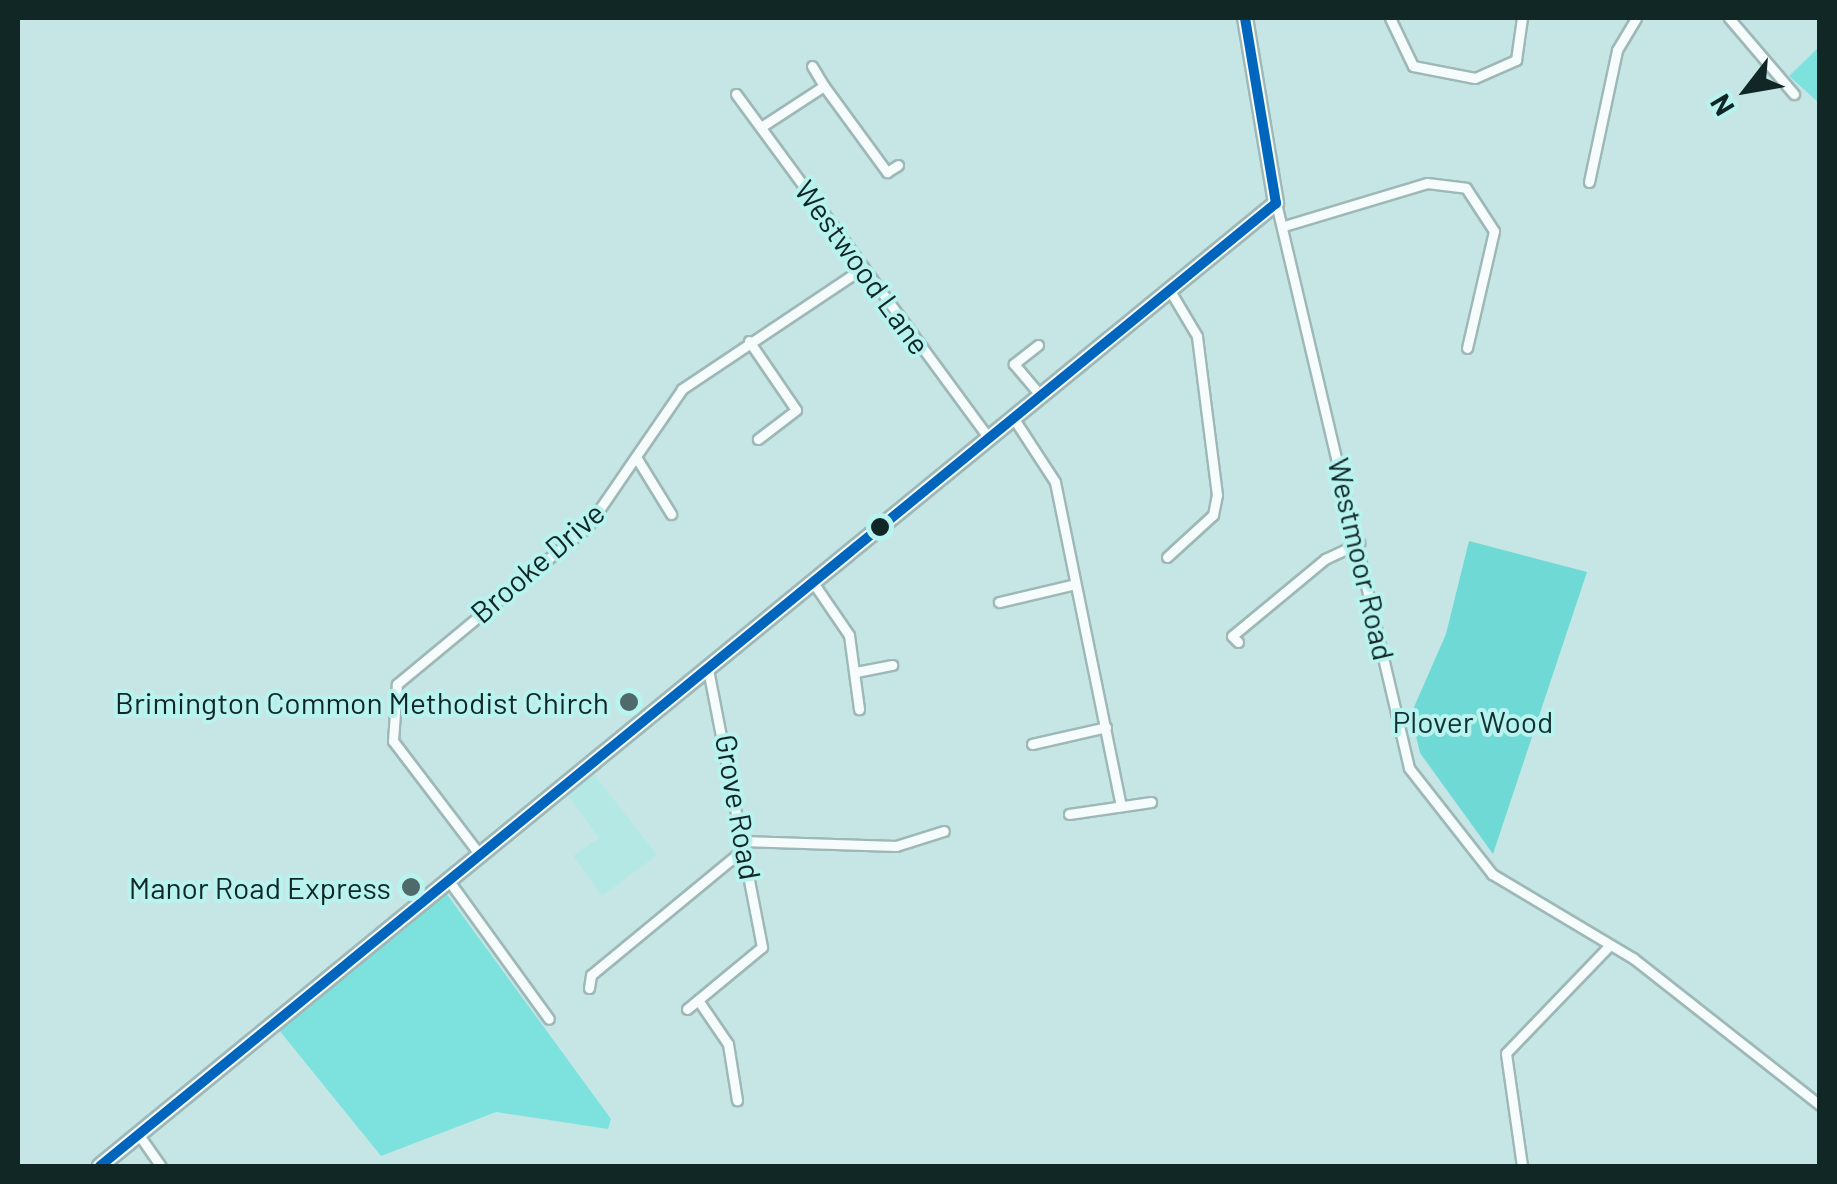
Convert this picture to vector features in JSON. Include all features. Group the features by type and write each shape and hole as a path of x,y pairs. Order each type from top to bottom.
{"street":[{"path":"100,1166 1276,203 1245,18"},
{"path":"1390,18 1413,66 1475,78 1516,60 1522,18"},
{"path":"1589,182 1616,50 1636,18"},
{"path":"1729,18 1794,94"},
{"path":"812,66 888,172 898,164"},
{"path":"761,127 824,86"},
{"name":"Westwood Lane","path":"736,94 989,438"},
{"path":"1284,226 1428,183 1466,188 1494,231 1467,348"},
{"name":"Westmoor Road","path":"1276,203 1360,543 1410,768 1492,874 1608,947 1820,1105"},
{"name":"Brooke Drive","path":"480,855 393,741 398,684 588,526 682,389 749,340 863,268"},
{"path":"1167,557 1213,515 1217,496 1197,336 1169,289"},
{"path":"749,340 796,410 758,440"},
{"path":"1038,345 1014,364 1041,396"},
{"path":"1014,419 1056,482 1121,806"},
{"path":"636,457 672,514"},
{"path":"1238,642 1232,636 1312,570 1360,543"},
{"path":"812,581 844,624 856,672 859,709"},
{"path":"999,602 1076,584"},
{"path":"856,672 892,666"},
{"name":"Grove Road","path":"698,1000 762,947 708,670"},
{"path":"1032,744 1106,727"},
{"path":"1069,814 1150,802"},
{"path":"589,988 590,975 743,846 896,846 944,831"},
{"path":"449,880 550,1019"},
{"path":"1522,1166 1506,1053 1608,947"},
{"path":"687,1010 698,1000 728,1044 737,1100"},
{"path":"138,1135 161,1166"}],"shaded area":[{"path":"1820,49 1819,103 1789,76"},
{"path":"593,773 657,855 602,896 573,856 599,838 567,794"},
{"path":"446,893 611,1119 608,1129 496,1112 381,1156 279,1030"}],"green space":[{"name":"Plover Wood","path":"1469,541 1587,572 1493,854 1420,753 1411,714 1446,634"}],"transit line":[{"path":"1245,18 1276,203"},
{"path":"100,1166 1276,203"}],"place":[{"name":"Brimington Common Methodist Chirch","path":"629,702"},
{"name":"Manor Road Express","path":"411,887"}]}
